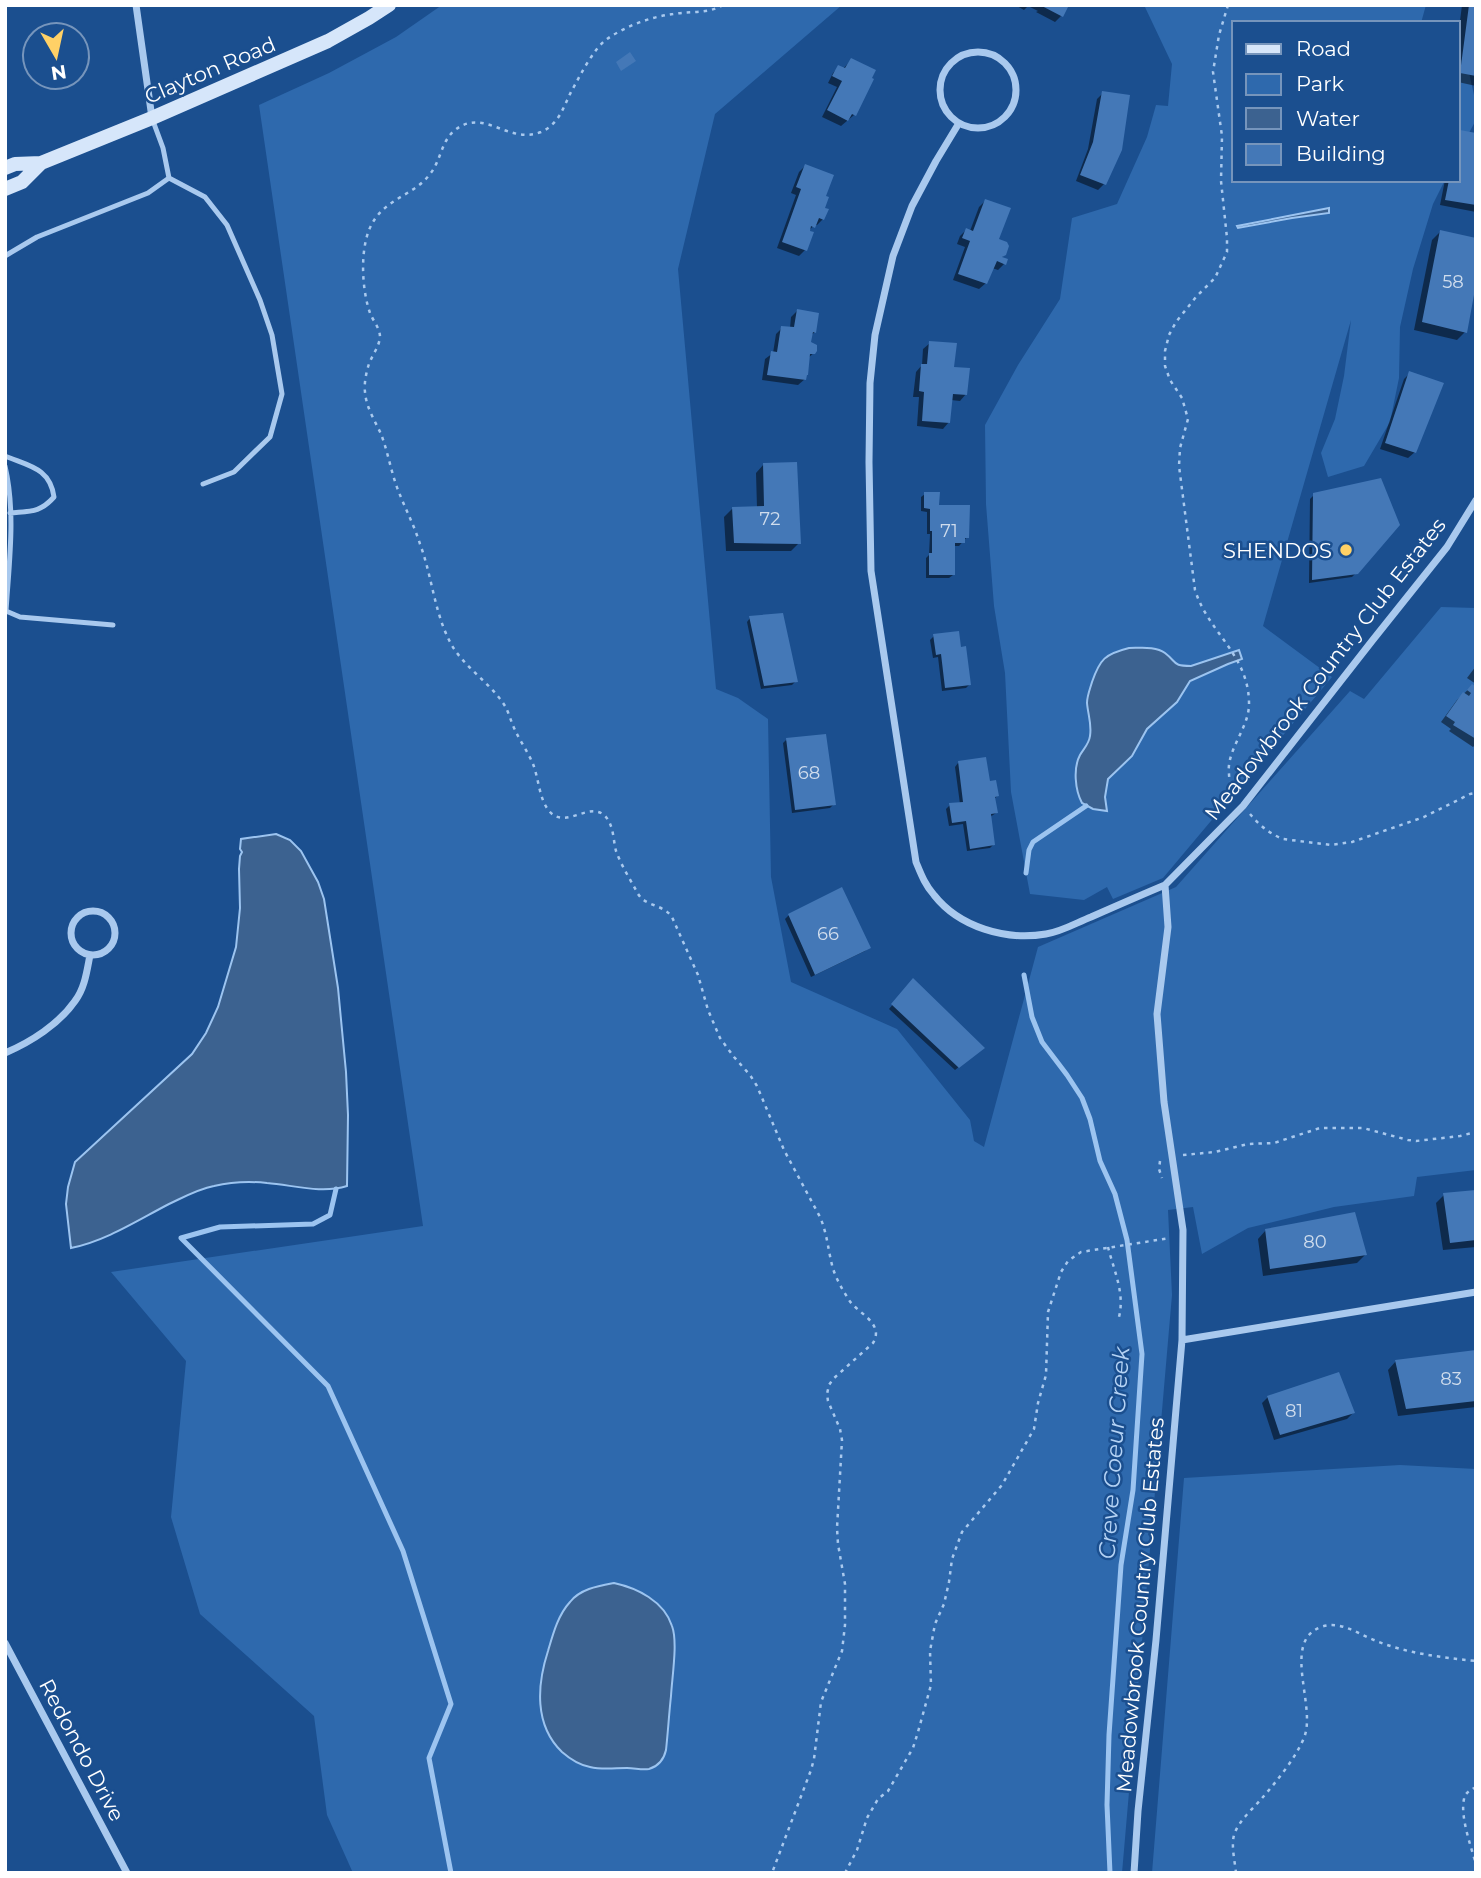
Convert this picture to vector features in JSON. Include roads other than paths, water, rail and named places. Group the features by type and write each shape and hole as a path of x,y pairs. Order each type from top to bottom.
{"main road":[{"name":"Clayton Road","path":"5,168 15,164 41,163 152,118 328,41 389,5"},
{"name":"Clayton Road","path":"5,189 22,182 41,163"}],"street":[{"path":"136,5 152,118"},
{"path":"979,52 1003,61 1015,79 1015,102 1010,112 1002,120 981,128 960,123 950,115 940,92 947,69 967,54 979,52"},
{"name":"Meadowbrook Country Club Estates","path":"960,123 912,206 893,256 875,335 870,383 869,462 871,571 916,862 924,882 935,897 953,913 988,931 1028,936 1056,932 1165,885 1243,806 1447,547 1476,500"},
{"name":"Meadowbrook Country Club Estates","path":"1133,1873 1182,1340 1183,1230 1164,1102 1157,1014 1168,928 1165,885"},
{"path":"93,911 111,921 114,932 109,948 90,955 75,946 71,933 73,922 78,916 93,911"},
{"path":"5,1052 55,1023 76,1000 86,978 90,955"},
{"path":"1182,1340 1476,1292"},
{"name":"Redondo Drive","path":"5,1643 127,1873"}],"lane":[{"path":"152,118 163,148 169,178"},
{"path":"5,256 37,237 148,193 169,178"},
{"path":"169,178 205,197 227,225 260,300 272,335 282,394 270,437 234,472 203,484"},
{"path":"5,456 44,473 52,484 54,497 46,507 10,513"},
{"path":"5,466 9,481 10,513 6,611 20,617 113,625"}],"water":[{"path":"1329,208 1329,213 1238,228 1237,226"},
{"path":"1129,648 1157,649 1178,665 1185,666 1239,650 1242,659 1190,681 1177,702 1147,729 1132,756 1108,779 1105,797 1107,811 1093,809 1082,803 1076,779 1076,766 1090,736 1088,695 1095,674 1104,659"},
{"path":"276,834 290,840 301,851 324,899 338,988 346,1072 347,1186 317,1189 247,1182 214,1186 186,1196 109,1235 71,1248 66,1204 75,1162 192,1054 206,1033 218,1007 236,947 240,908 241,839"},
{"path":"614,1583 649,1597 663,1609 674,1633 666,1750 660,1762 649,1769 599,1768 578,1763 562,1752 553,1741 542,1717 540,1691 544,1664 562,1613 579,1594"}],"waterway":[{"name":"Creve Coeur Creek","path":"1026,873 1029,850 1033,842 1086,806"},
{"name":"Creve Coeur Creek","path":"1024,975 1032,1017 1042,1042 1082,1098 1100,1161 1115,1194 1127,1240 1142,1354 1133,1490 1121,1565 1109,1735 1107,1805 1110,1873"},
{"path":"336,1189 330,1215 313,1224 220,1227 181,1238 328,1386 403,1551 451,1704 429,1758 451,1873"}],"place":[{"name":"SHENDOS","path":"1346,550"}]}
